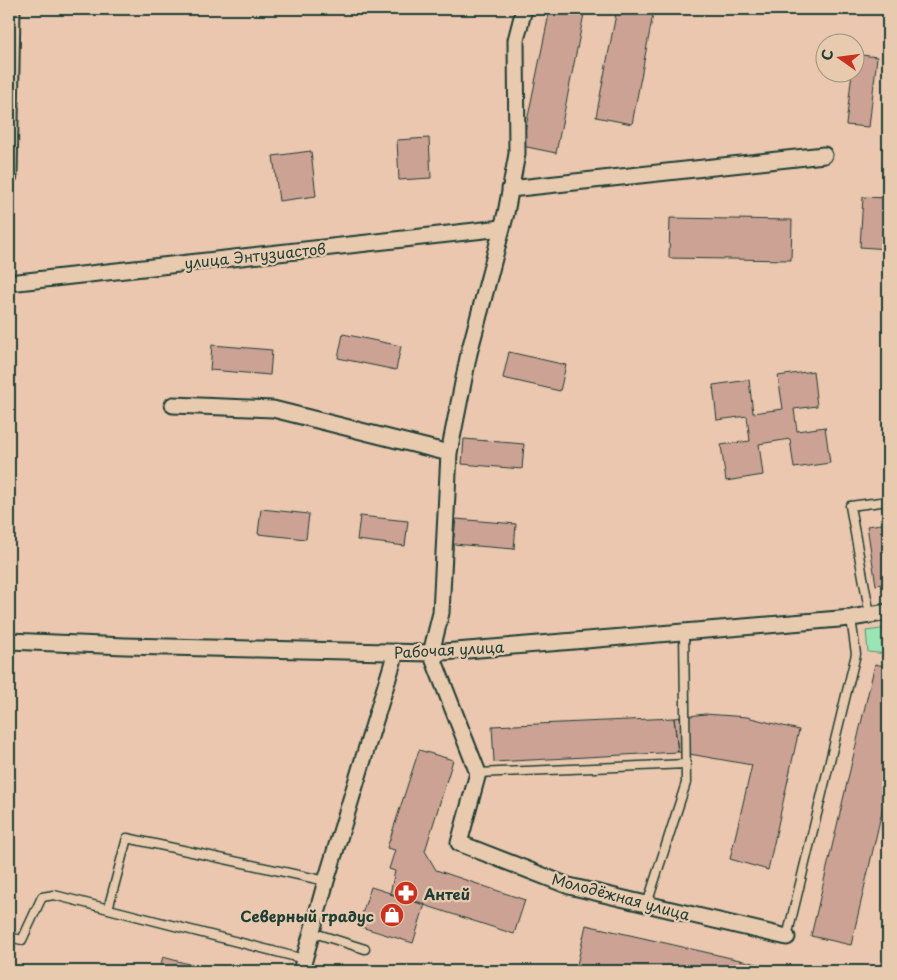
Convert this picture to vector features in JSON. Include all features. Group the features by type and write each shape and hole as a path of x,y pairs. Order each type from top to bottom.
{"street":[{"path":"9,176 12,9"},
{"path":"478,773 431,653 441,613 448,453 469,353 502,228 517,154 516,40 524,9"},
{"path":"510,189 824,155"},
{"name":"улица Энтузиастов","path":"9,282 502,228"},
{"path":"173,405 274,409 448,453"},
{"name":"Рабочая улица","path":"9,641 125,646 431,653 851,618 888,612"},
{"path":"303,965 326,881 396,652"},
{"name":"Молодёжная улица","path":"478,773 459,842 569,886 786,937"}],"lane":[{"path":"870,614 850,506 888,501"},
{"path":"786,937 856,654 851,618"},
{"path":"647,904 686,783 684,632"},
{"path":"478,773 686,764"},
{"path":"108,909 127,838 326,881"},
{"path":"9,937 22,940 42,897 54,895 303,965"},
{"path":"311,932 365,949"}],"green space":[{"path":"888,628 888,654 868,652 866,631"}],"building":[{"path":"550,9 585,9 556,153 522,146"},
{"path":"617,9 654,9 632,124 596,117"},
{"path":"864,55 877,57 869,127 846,125 851,82 864,82"},
{"path":"429,138 431,178 399,180 397,140"},
{"path":"311,151 316,196 279,201 273,156"},
{"path":"863,197 888,198 888,249 860,247"},
{"path":"670,218 792,220 791,260 669,258"},
{"path":"343,334 401,346 396,370 338,358"},
{"path":"212,345 272,350 270,375 210,370"},
{"path":"509,352 566,365 560,391 503,378"},
{"path":"813,371 817,406 794,409 797,431 825,427 830,463 794,468 790,439 759,444 763,475 726,481 721,445 750,441 747,416 717,420 713,385 749,380 753,413 783,409 778,376"},
{"path":"464,439 524,444 522,469 462,464"},
{"path":"261,509 309,514 306,539 258,534"},
{"path":"360,516 408,521 405,546 357,540"},
{"path":"456,519 516,524 514,549 453,544"},
{"path":"888,523 888,583 876,585 867,526"},
{"path":"875,664 888,667 888,785 851,945 811,936"},
{"path":"705,714 747,717 799,730 768,870 730,859 752,765 678,752 674,718"},
{"path":"674,718 678,752 494,762 492,726"},
{"path":"419,750 453,760 425,851 436,870 525,900 514,934 390,894 395,871 389,869 395,850 387,848"},
{"name":"Северный градус","path":"371,887 425,904 413,943 358,926"},
{"path":"586,925 788,971 603,971 577,965"},
{"path":"163,957 214,971 159,971"}],"place":[{"name":"Антей","path":"406,893"},
{"name":"Северный градус","path":"392,915"}]}
